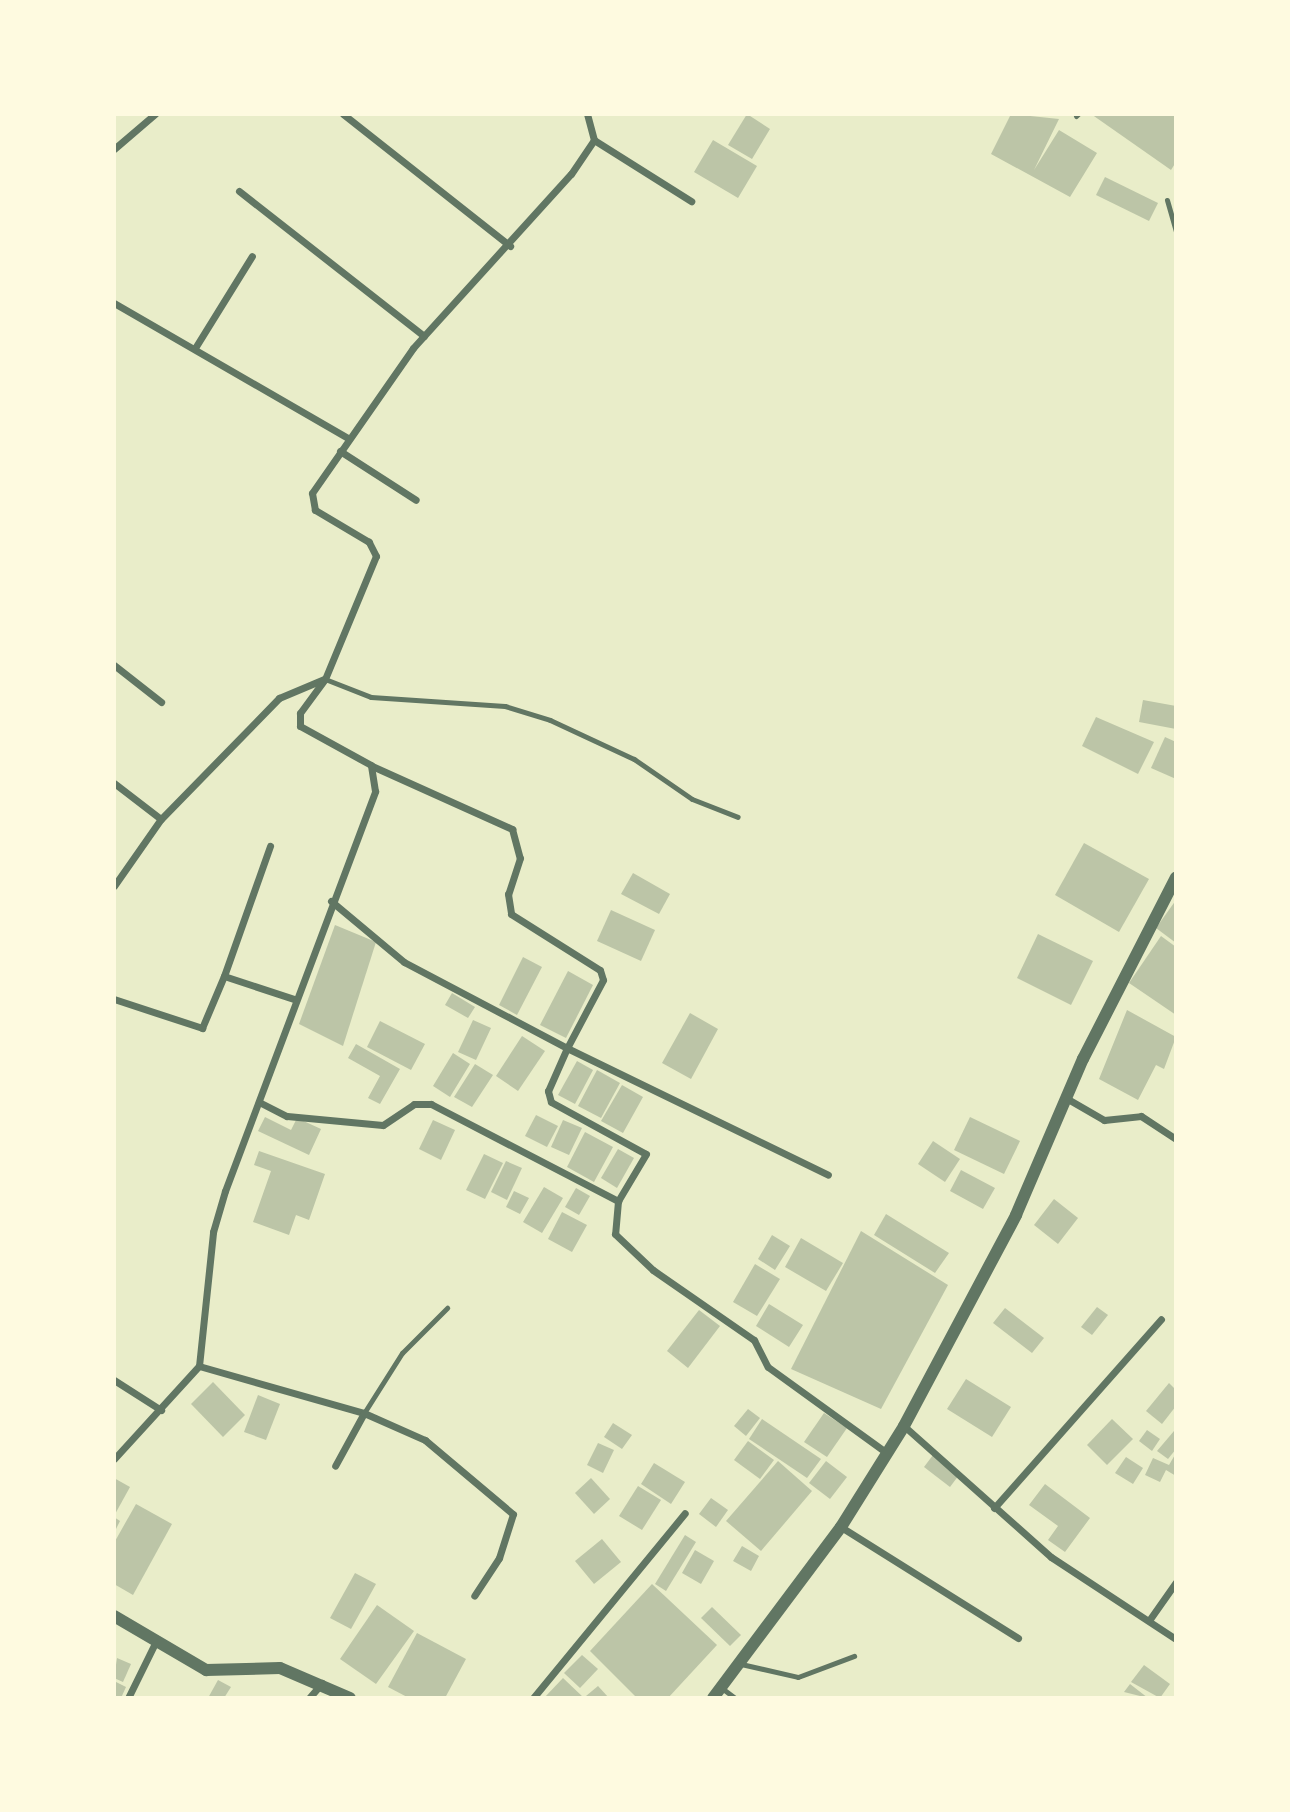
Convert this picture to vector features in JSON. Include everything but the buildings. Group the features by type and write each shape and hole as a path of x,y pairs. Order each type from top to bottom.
{"street":[{"path":"114,149 155,114"},
{"path":"343,114 510,246"},
{"path":"586,114 594,139 691,201"},
{"path":"594,139 510,246 424,336 348,438 312,493 312,506 369,542 376,556 325,679 300,713 300,726 312,735 371,765 512,829 520,859 508,894 511,914 600,970 603,980 548,1091 551,1102 646,1154 618,1201 615,1234 653,1270 754,1340 768,1367 887,1453"},
{"path":"239,191 424,336"},
{"path":"195,348 251,256"},
{"path":"114,303 348,438"},
{"path":"340,451 416,500"},
{"path":"114,665 161,702"},
{"path":"114,886 161,819 279,698 325,679"},
{"path":"114,1459 199,1366 213,1232 294,999 375,791 371,765"},
{"path":"114,783 161,819"},
{"path":"114,999 202,1028 270,846"},
{"path":"713,1698 735,1662 841,1527 904,1426 1016,1215 1066,1097 1173,892 1176,877"},
{"path":"331,901 404,962 567,1048 828,1175"},
{"path":"224,975 294,999"},
{"path":"1066,1097 1104,1120 1141,1116 1176,1139"},
{"path":"259,1102 287,1116 383,1125 414,1104 431,1104 618,1201"},
{"path":"994,1508 1161,1319"},
{"path":"199,1366 364,1413 425,1440 513,1514 499,1558 474,1595"},
{"path":"114,1380 161,1410"},
{"path":"335,1466 364,1413"},
{"path":"904,1426 1051,1557 1150,1619 1176,1639"},
{"path":"533,1698 685,1513"},
{"path":"841,1527 1018,1638"},
{"path":"1150,1619 1176,1582"},
{"path":"114,1616 206,1670 281,1668 323,1682 350,1698"},
{"path":"128,1698 157,1639"},
{"path":"309,1698 323,1682"}],"lane":[{"path":"1167,200 1176,232"},
{"path":"325,679 370,697 505,706 550,720 634,759 692,799 738,817"},
{"path":"364,1413 402,1353 447,1308"},
{"path":"735,1662 785,1678 819,1673 854,1656"},
{"path":"720,1686 735,1698"}]}
